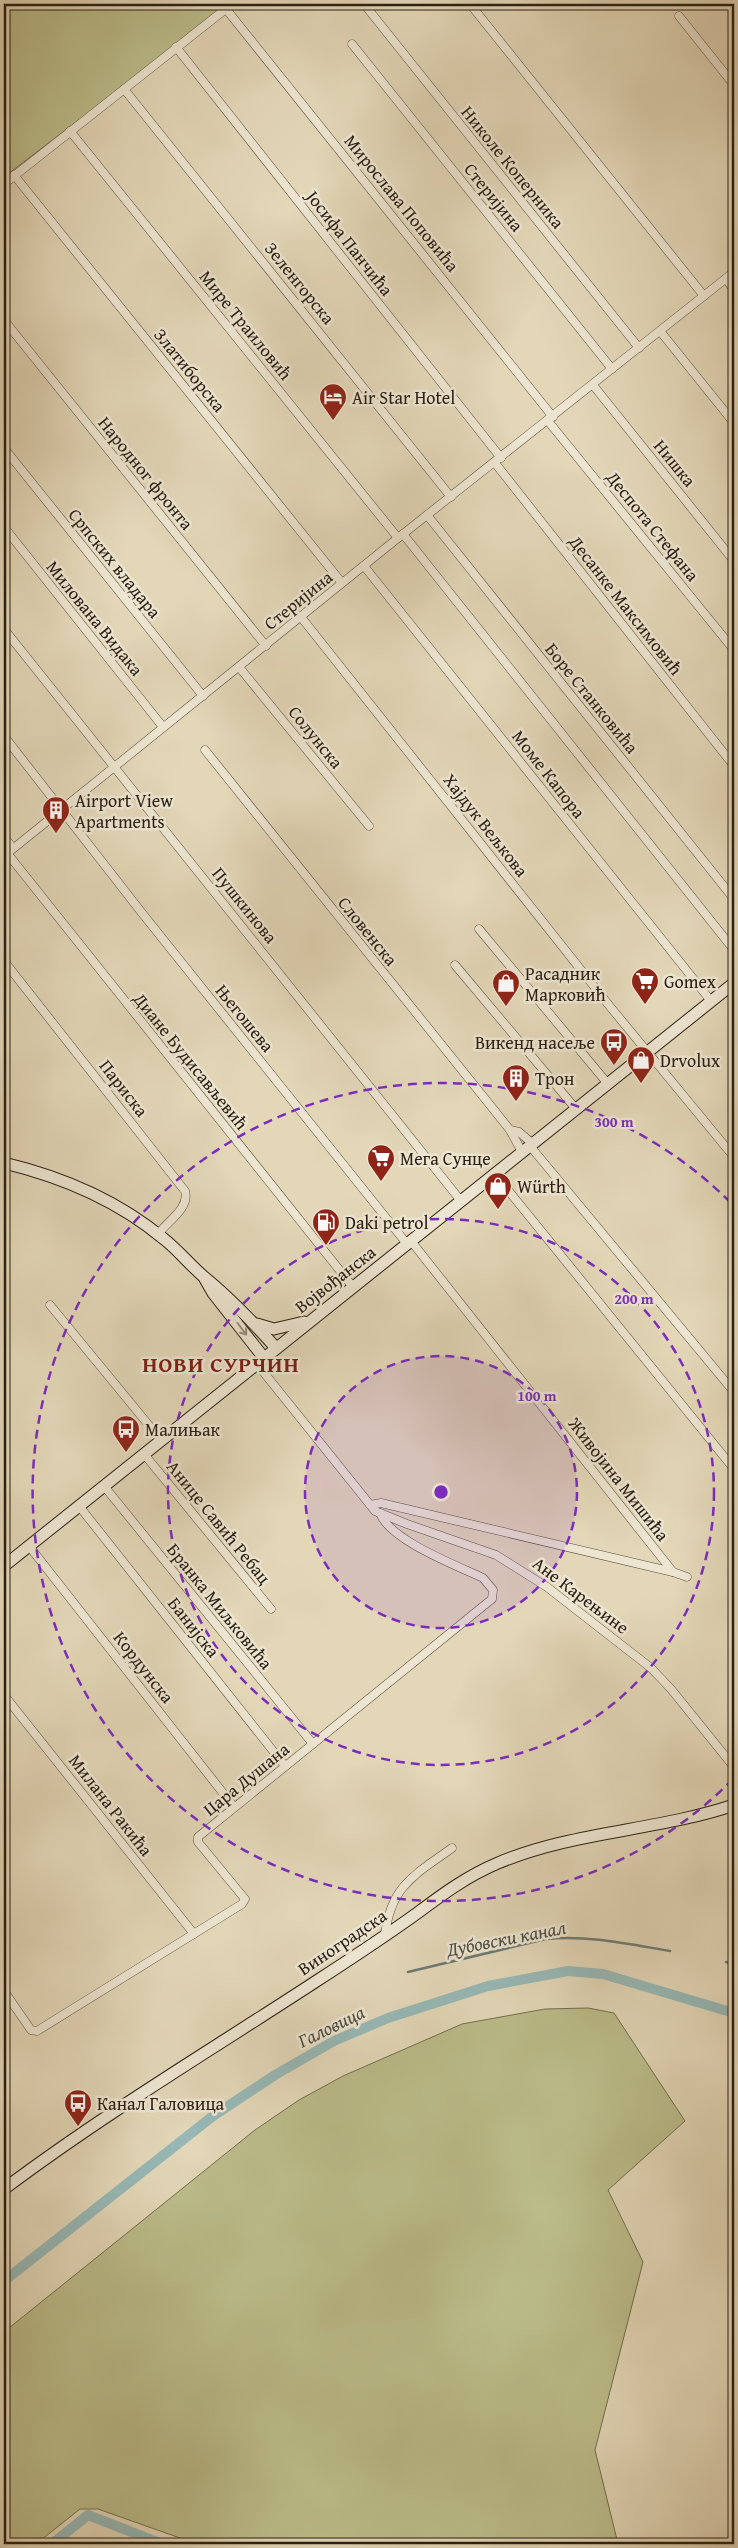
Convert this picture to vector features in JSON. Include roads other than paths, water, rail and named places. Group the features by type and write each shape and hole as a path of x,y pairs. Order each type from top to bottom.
{"street":[{"name":"Николе Коперника","path":"364,4 639,348"},
{"path":"470,4 704,296"},
{"path":"4,184 229,6"},
{"name":"Мирослава Поповића","path":"229,6 551,419"},
{"path":"679,16 734,85"},
{"name":"Стеријина","path":"352,44 612,370"},
{"name":"Јосифа Панчића","path":"176,47 498,460"},
{"name":"Зеленгорска","path":"124,89 451,497"},
{"name":"Мире Траиловић","path":"70,131 401,536 734,950"},
{"name":"Златиборска","path":"14,175 342,583"},
{"name":"Стеријина","path":"8,852 427,515 551,419 734,272"},
{"path":"726,279 734,290"},
{"name":"Народног фронта","path":"4,320 266,646"},
{"path":"660,331 734,423"},
{"name":"Нишка","path":"593,385 734,561"},
{"name":"Деспота Стефана","path":"551,419 734,650"},
{"name":"Српских владара","path":"4,448 203,696"},
{"name":"Десанке Максимовић","path":"498,460 734,766"},
{"name":"Боре Станковића","path":"427,515 734,899"},
{"name":"Милована Видака","path":"4,527 164,727"},
{"name":"Моме Капора","path":"364,566 711,1001"},
{"name":"Хајдук Вељкова","path":"301,616 648,1052 734,1157"},
{"name":"Пушкинова","path":"4,630 462,1201"},
{"name":"Солунска","path":"239,667 369,826"},
{"name":"Његошева","path":"4,736 142,913 409,1243"},
{"name":"Словенска","path":"205,750 510,1130 528,1147"},
{"name":"Диане Будисављевић","path":"4,837 8,852 353,1287"},
{"path":"479,929 608,1084"},
{"name":"Париска","path":"4,961 185,1191 187,1198 185,1205 158,1234"},
{"path":"455,965 576,1109"},
{"name":"Војвођанска","path":"4,1566 734,983"},
{"name":"Словенска","path":"510,1130 524,1136 528,1147"},
{"path":"528,1147 734,1392"},
{"path":"4,1163 58,1178 94,1193 133,1216 158,1234 203,1276 218,1286 276,1348"},
{"path":"495,1174 734,1469"},
{"name":"Живојина Мишића","path":"409,1243 673,1572"},
{"path":"203,1276 260,1361"},
{"path":"50,1305 161,1440"},
{"path":"255,1324 274,1329 310,1320"},
{"name":"Ане Карењине","path":"260,1361 370,1505 380,1513 496,1555 548,1587 651,1668 671,1689 734,1767"},
{"name":"Анице Савић Ребац","path":"144,1454 271,1609"},
{"name":"Бранка Миљковића","path":"104,1486 313,1744"},
{"name":"Ане Карењине","path":"370,1505 382,1503 578,1551"},
{"name":"Банијска","path":"79,1506 285,1766"},
{"name":"Цара Душана","path":"4,1991 31,2030 37,2031 194,1934 245,1900 197,1839 234,1807 488,1604 493,1594 489,1583 483,1578 398,1534 384,1522 380,1513"},
{"name":"Кордунска","path":"29,1546 234,1807"},
{"name":"Живојина Мишића","path":"578,1551 673,1572 687,1577"},
{"name":"Милана Ракића","path":"4,1695 194,1934"},
{"name":"Виноградска","path":"4,2188 153,2085 385,1935 459,1882 522,1854 557,1842 672,1821 734,1805"},
{"path":"385,1935 393,1900 398,1891 413,1876 452,1848"}],"waterway":[{"name":"Дубовски канал","path":"408,1972 546,1939 593,1939 670,1951"},
{"name":"Дубовски канал","path":"726,1962 734,1964"},
{"name":"Галовица","path":"4,2281 213,2116 275,2075 334,2041 388,2018 488,1986 568,1971 603,1974 734,2013"},
{"path":"52,2544 88,2515 162,2544"}],"place":[{"name":"Air Star Hotel","path":"333,421"},
{"name":"Airport View Apartments","path":"56,834"},
{"name":"Gomex","path":"645,1005"},
{"name":"Расадник Марковић","path":"506,1007"},
{"name":"Викенд насеље","path":"614,1066"},
{"name":"Drvolux","path":"641,1084"},
{"name":"Трон","path":"516,1102"},
{"name":"Мега Сунце","path":"381,1182"},
{"name":"Würth","path":"498,1210"},
{"name":"Daki petrol","path":"326,1246"},
{"name":"Малињак","path":"126,1453"},
{"name":"Канал Галовица","path":"78,2127"}],"district":[{"name":"НОВИ СУРЧИН","path":"221,1364"}]}
